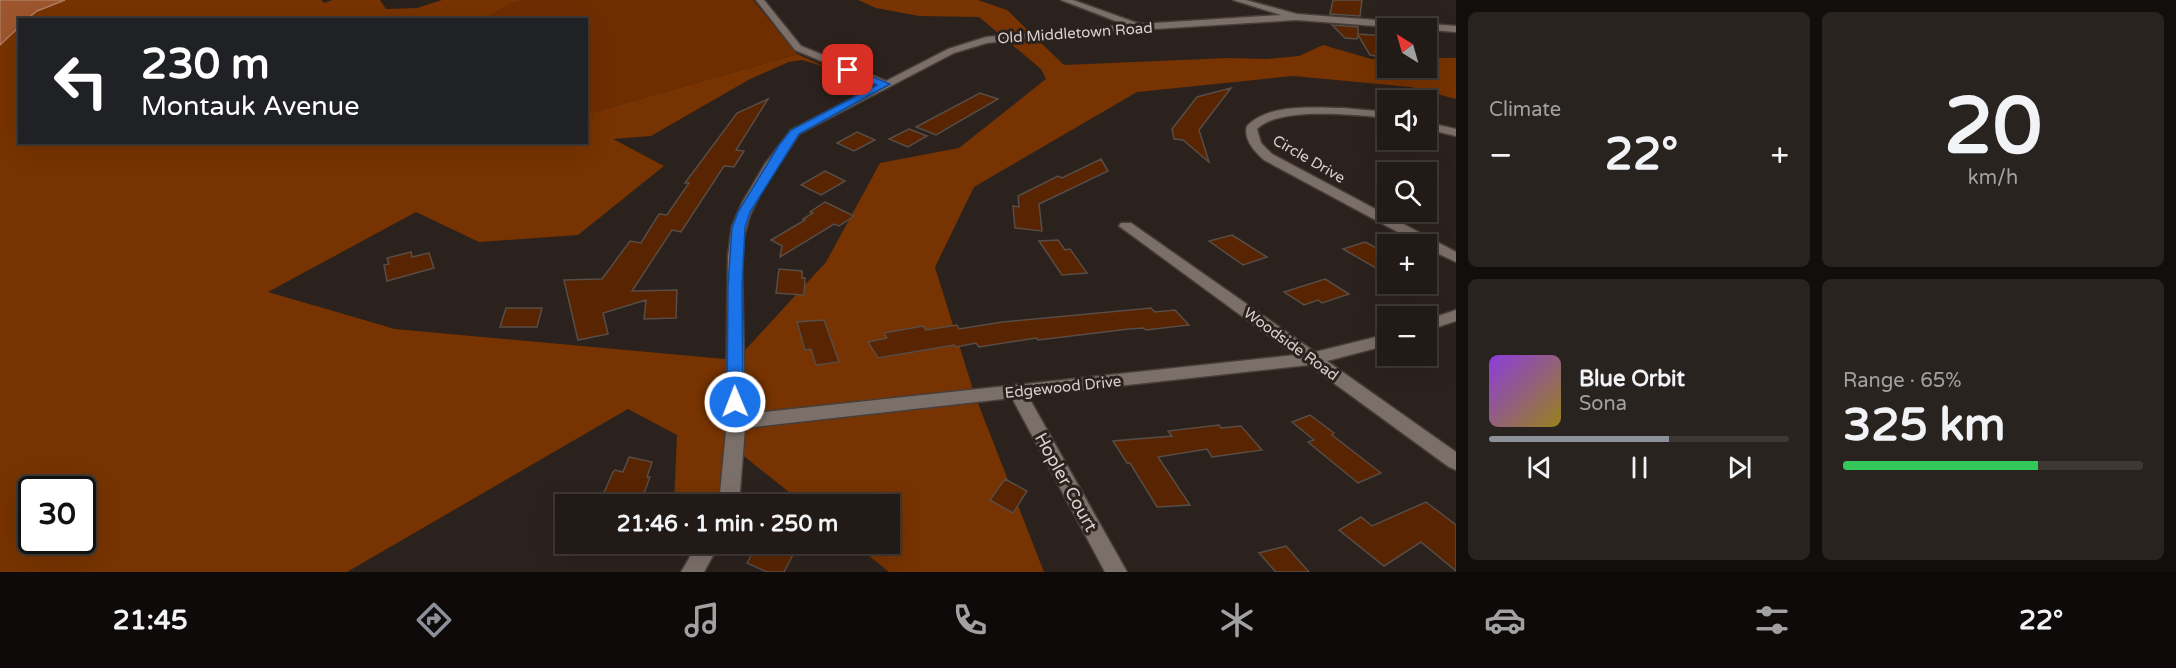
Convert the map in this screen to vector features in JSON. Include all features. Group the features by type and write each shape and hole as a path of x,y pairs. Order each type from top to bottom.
{"street":[{"path":"760,0 798,48 885,84"},
{"path":"1065,0 1139,27"},
{"path":"1237,0 1296,17 1456,28"},
{"name":"Old Middletown Road","path":"731,494 734,473 736,422 736,249 739,228 744,212 795,132 951,51 986,40 1052,33 1296,17"},
{"name":"Circle Drive","path":"1377,114 1336,111 1281,114 1261,119 1251,128 1256,146 1268,157 1456,258"},
{"path":"1437,128 1456,133"},
{"name":"Woodside Road","path":"1126,226 1456,462"},
{"path":"1437,323 1456,315"},
{"name":"Edgewood Drive","path":"736,422 1311,359 1377,342"},
{"name":"Hopler Court","path":"1017,392 1116,572"},
{"path":"692,572 703,554"}],"shaded area":[{"path":"0,0 321,0 324,3 333,0 380,0 386,9 417,8 442,0 525,0 508,5 487,18 18,18 18,144 588,144 588,114 797,54 826,67 802,60 789,62 750,79 651,136 613,139 664,166 578,235 479,242 416,212 268,292 395,329 736,360 826,262 880,163 959,148 1046,79 1041,69 979,17 919,16 876,8 858,0 978,0 1007,10 1064,65 1228,58 1266,59 1299,56 1323,45 1377,59 1377,78 1437,78 1437,58 1456,58 1456,99 1437,94 1437,90 1293,76 1137,92 974,187 935,267 974,393 1044,572 889,572 867,554 900,554 900,494 791,494 740,453 726,494 674,494 677,435 628,409 347,572 0,572"},
{"path":"0,0 65,0 37,11 28,18 18,18 18,28 0,45"},
{"path":"525,0 753,0 797,54 588,114 588,18 487,18 508,5"}],"building":[{"path":"1333,0 1362,0 1360,16 1330,14"},
{"path":"1332,25 1358,27 1358,34 1377,35 1377,56 1370,55 1358,35 1357,39 1345,38"},
{"path":"1231,88 1199,130 1209,162 1183,140 1174,139 1172,129 1197,97"},
{"path":"980,93 998,99 936,135 916,127"},
{"path":"768,99 736,150 744,151 734,167 724,166 681,232 672,230 632,291 677,290 676,318 644,319 646,300 603,313 608,334 578,340 564,280 602,279 630,241 641,243 659,214 667,215 689,183 685,183 737,113"},
{"path":"909,129 927,136 908,147 889,139"},
{"path":"857,132 875,140 854,151 837,143"},
{"path":"1101,159 1108,171 1039,204 1042,231 1015,228 1013,206 1019,207 1018,196 1058,176 1062,178"},
{"path":"825,171 845,181 821,195 801,185"},
{"path":"825,202 854,216 839,226 834,224 780,257 782,246 771,240 805,220 803,219 813,213 810,212"},
{"path":"1232,235 1267,257 1243,265 1209,241"},
{"path":"1058,240 1065,250 1070,249 1087,273 1062,275 1039,241"},
{"path":"1365,242 1377,248 1377,269 1343,249"},
{"path":"411,252 412,257 429,253 434,268 387,281 384,265 389,264 387,258"},
{"path":"779,269 802,271 802,278 805,278 804,295 776,293"},
{"path":"1325,279 1349,294 1322,303 1318,300 1304,305 1284,292"},
{"path":"506,308 542,308 537,327 500,327"},
{"path":"1151,308 1155,312 1175,310 1189,325 1146,330 1144,328 1129,329 1038,340 1036,338 979,347 976,343 956,347 954,345 878,358 868,342 887,338 884,333 923,326 926,330 957,325 959,329 1002,322"},
{"path":"824,320 839,362 816,365 811,349 805,350 797,322"},
{"path":"1310,415 1381,473 1358,483 1308,442 1314,440 1292,422"},
{"path":"1219,425 1221,428 1241,426 1262,450 1212,457 1207,449 1158,457 1190,505 1157,507 1130,463 1127,463 1113,441 1172,436 1168,431"},
{"path":"629,457 652,462 647,477 650,477 644,494 603,494 613,472 615,470 623,472"},
{"path":"1005,479 1027,491 1013,513 990,500"},
{"path":"1426,502 1456,525 1456,571 1421,542 1384,566 1339,530 1361,517 1372,526"},
{"path":"1286,546 1309,572 1276,572 1259,553"},
{"path":"752,554 793,554 784,572 767,572 747,563"}],"route":[{"path":"735,402 736,249 744,212 795,132 885,84 848,70"}]}
